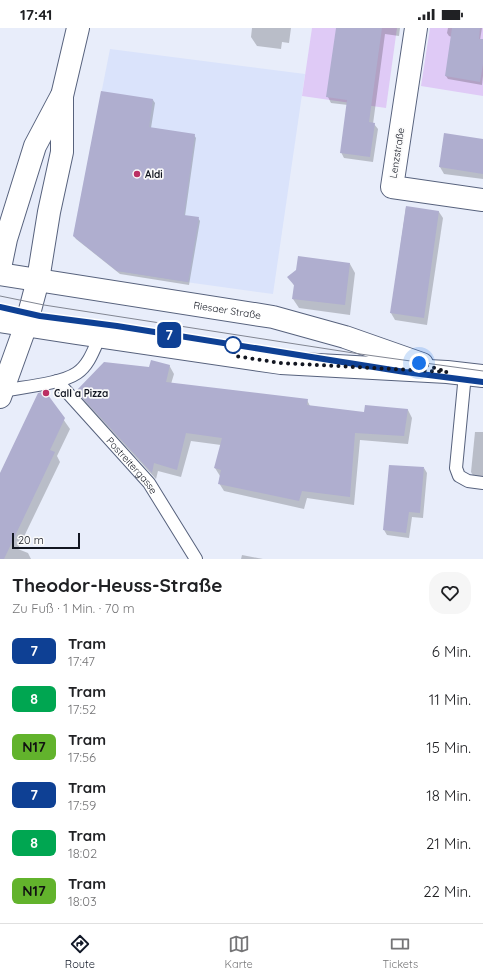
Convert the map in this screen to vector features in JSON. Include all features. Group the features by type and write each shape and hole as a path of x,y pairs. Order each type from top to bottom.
{"main road":[{"path":"1,394 26,325 38,280 49,212 62,152 62,96 78,28"},
{"name":"Lenzstraße","path":"416,28 392,187 483,200"},
{"path":"0,268 6,239 35,146 62,96"},
{"name":"Riesaer Straße","path":"0,274 272,317 345,337 465,374"},
{"path":"0,321 281,363 465,374"}],"lane":[{"path":"1,394 57,381 78,373 89,360 100,336"},
{"path":"465,374 456,468 459,476 468,481 483,483"},
{"name":"Postreitergasse","path":"57,381 149,483 196,559"}],"shaded area":[{"path":"312,28 397,28 386,108 302,96"},
{"path":"430,28 483,28 483,96 421,86"},
{"path":"110,49 305,74 273,294 117,271 73,236"}],"building":[{"path":"336,28 382,28 369,122 375,123 370,157 340,153 347,100 326,97"},
{"path":"452,28 480,28 479,39 483,39 483,64 480,82 445,76"},
{"name":"Aldi","path":"101,91 153,99 149,127 195,134 184,215 199,217 188,282 117,271 73,236"},
{"path":"444,133 483,139 483,174 439,167"},
{"path":"406,206 439,211 424,318 390,313"},
{"path":"298,256 350,263 345,305 292,299 294,285 287,277 296,270"},
{"path":"151,360 170,365 166,382 308,399 307,405 364,412 365,405 408,409 404,436 355,433 350,497 302,491 299,501 218,484 221,470 214,468 222,438 186,433 177,470 154,463 152,473 76,391 104,362 149,367"},
{"path":"45,391 65,418 50,450 55,452 4,559 0,559 0,473 38,393"},
{"path":"389,465 424,467 420,513 409,512 406,533 383,530"}],"tram line":[{"path":"0,296 44,305 360,354 483,371"},
{"path":"0,307 40,316 117,326 405,372 483,382"},
{"name":"7","path":"0,307 40,316 117,326 405,372 483,382"}],"place":[{"name":"Aldi","path":"137,174"},
{"name":"Call a Pizza","path":"46,393"}],"route":[{"path":"233,345 235,356 281,363 447,372 419,363"}]}
